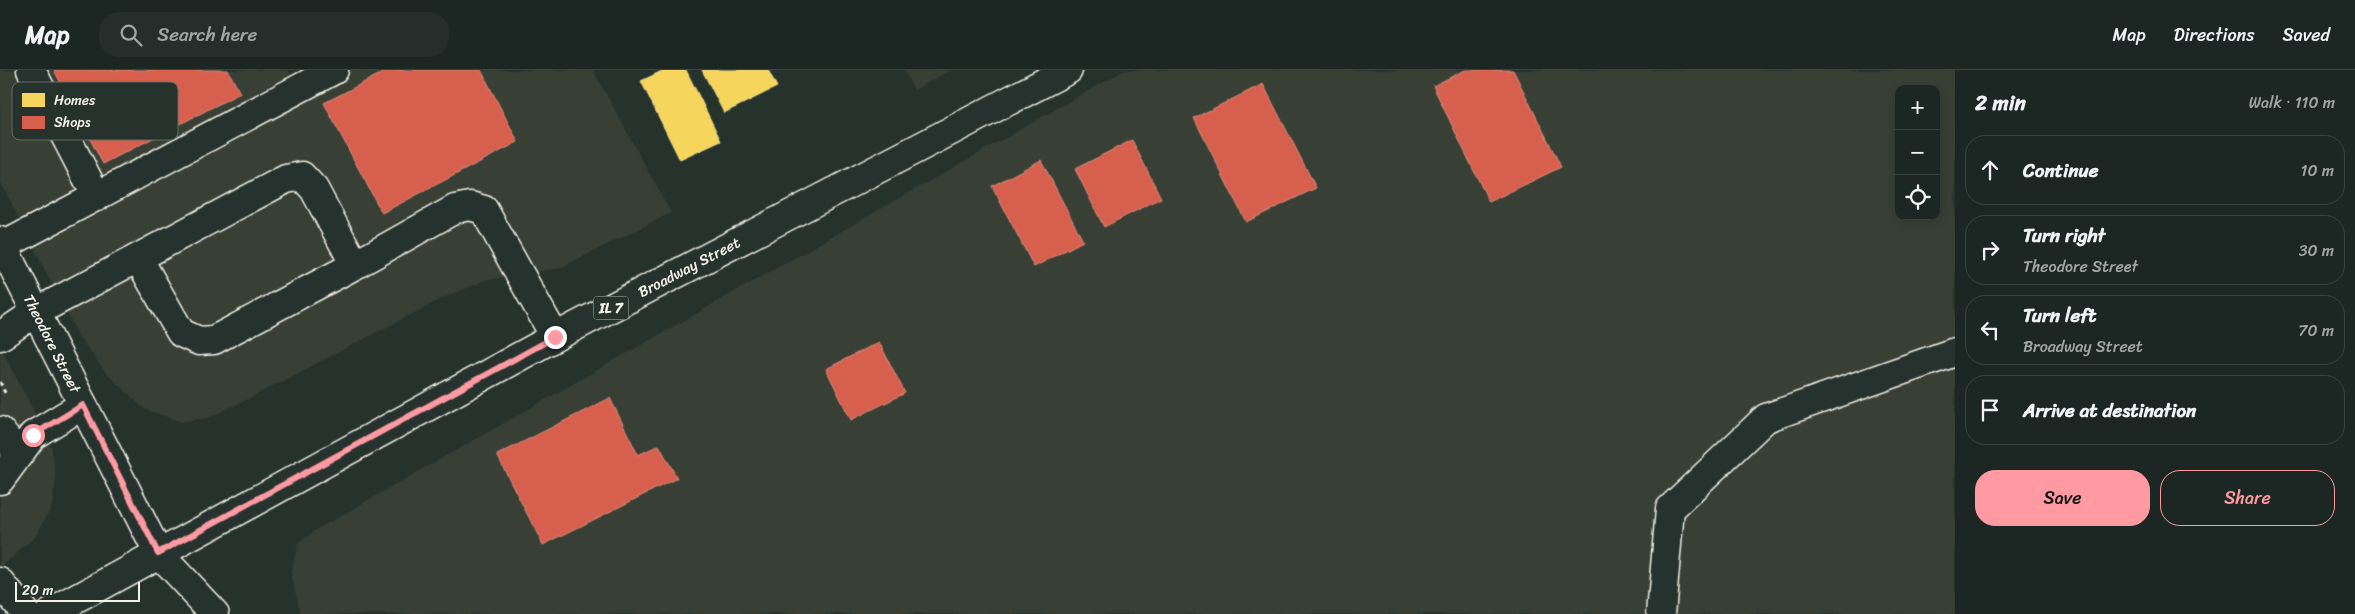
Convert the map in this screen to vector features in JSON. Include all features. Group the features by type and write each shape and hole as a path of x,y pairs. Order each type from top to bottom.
{"main road":[{"path":"31,70 37,82"},
{"path":"1,244 97,196 334,70"},
{"name":"Broadway Street","path":"49,614 555,337 1068,70"},
{"path":"68,140 97,196"},
{"path":"0,336 36,312 286,179 302,176 314,189 355,264"},
{"path":"138,258 182,333 199,341 214,340 454,209 470,206 484,210 555,337"},
{"name":"Theodore Street","path":"1,244 158,553 215,614"},
{"path":"1661,614 1670,509 1766,418 1955,352"},
{"path":"0,480 33,435 83,405"},
{"path":"0,431 19,454"},
{"path":"0,582 26,614"}],"shaded area":[{"path":"0,70 288,70 294,81 315,70 593,70 671,213 560,268 485,280 439,300 210,417 182,422 145,409 106,373 79,337 0,181"},
{"path":"904,70 951,70 914,90"},
{"path":"1125,70 1955,70 1955,614 301,614 291,573 298,544 314,531"},
{"path":"0,346 51,445 56,477 52,506 35,537 0,568"}],"building: Homes":[{"path":"664,70 686,70 721,141 680,160 641,81"},
{"path":"702,70 768,70 777,87 724,113"}],"building: Shops":[{"path":"54,70 228,70 240,93 178,125 178,82 60,82"},
{"path":"388,70 481,70 518,142 382,213 324,103"},
{"path":"1465,70 1513,70 1561,167 1489,202 1433,86"},
{"path":"1263,84 1316,188 1246,222 1194,118"},
{"path":"90,140 149,140 103,164"},
{"path":"1132,140 1161,198 1104,227 1075,169"},
{"path":"1041,160 1083,241 1034,267 992,186"},
{"path":"879,342 905,393 851,420 826,369"},
{"path":"610,398 638,455 659,445 677,478 543,545 497,455"}],"route":[{"path":"33,435 83,405 158,553 555,337"}]}
